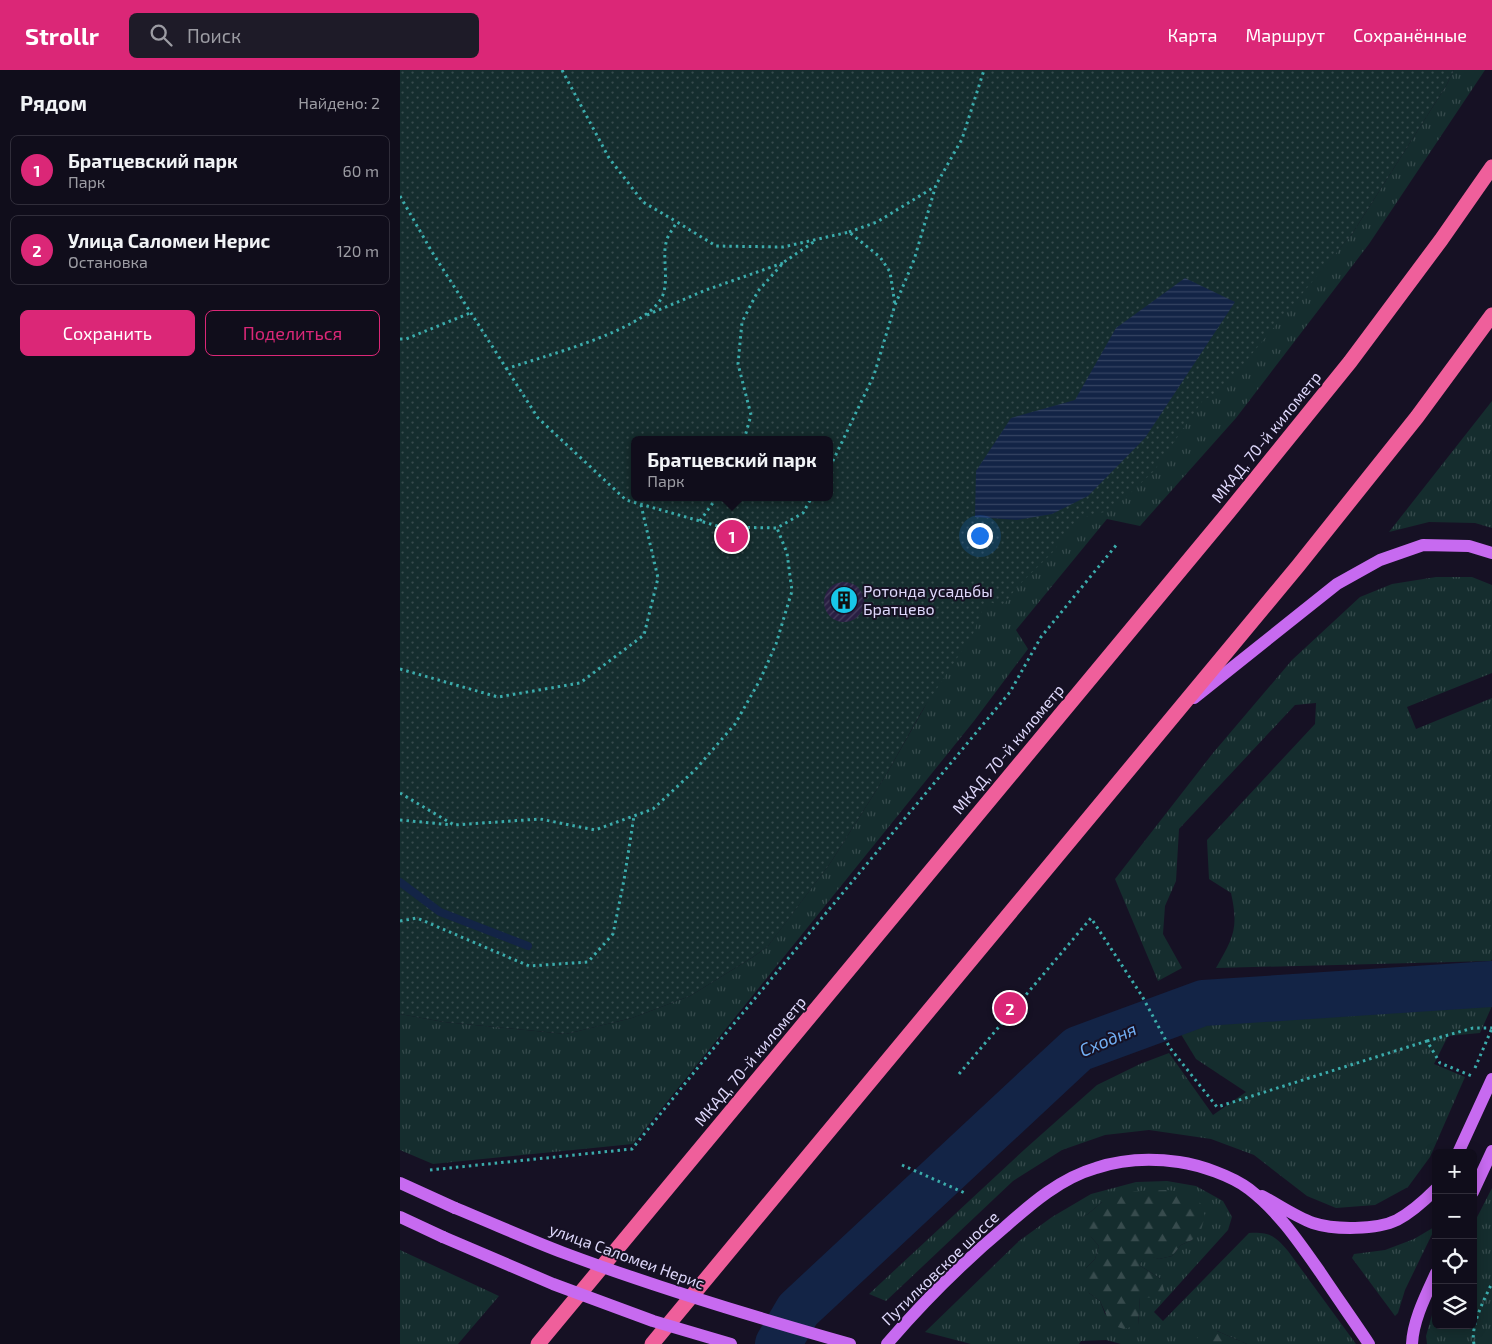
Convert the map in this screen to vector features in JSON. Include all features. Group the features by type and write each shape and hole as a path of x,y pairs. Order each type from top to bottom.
{"highway":[{"name":"МКАД, 70-й километр","path":"538,1344 1227,514 1350,362 1441,240 1492,166"},
{"path":"652,1344 1298,566 1418,417 1492,315"}],"main road":[{"path":"1174,714 1337,584 1380,560 1423,545 1469,546 1492,553"},
{"path":"1460,1149 1492,1080"},
{"path":"1477,1183 1492,1151"},
{"name":"Путилковское шоссе","path":"887,1344 916,1310 982,1246 1033,1203 1066,1181 1088,1171 1124,1162 1155,1159 1193,1164 1248,1188 1280,1218 1305,1250 1369,1344"},
{"name":"улица Саломеи Нерис","path":"400,1183 564,1253 662,1288 850,1344"},
{"path":"1248,1188 1314,1223 1338,1228 1374,1226 1395,1220 1421,1203 1432,1193"},
{"path":"400,1217 553,1284 644,1318 731,1344"},
{"path":"1412,1344 1412,1334 1432,1281"}],"path":[{"path":"562,70 609,158 643,202 716,246 783,247 849,232 877,222 936,185"},
{"path":"833,461 874,375 895,305 914,260 936,185 962,139 984,70"},
{"path":"400,196 470,314 538,418 626,500 722,527 777,528 803,513 810,501"},
{"path":"645,316 662,299 666,276 666,243 676,222"},
{"path":"849,232 880,256 890,272 895,305"},
{"path":"745,436 751,414 738,364 742,322 758,291 784,262 816,240"},
{"path":"506,369 613,332 706,290 784,262"},
{"path":"400,339 406,340 470,314"},
{"path":"700,521 714,501"},
{"path":"400,669 498,697 580,682 644,634 658,578 641,505"},
{"path":"400,820 454,825 540,819 596,830 653,809 695,770 735,724 760,680 776,644 792,591 787,553 777,528"},
{"path":"430,1170 632,1149 1010,692 1041,637 1118,543"},
{"path":"400,794 454,825"},
{"path":"400,921 417,918 529,966 588,962 613,934 634,815"},
{"path":"959,1074 1091,918 1142,996 1170,1048 1217,1107 1427,1041 1473,1028 1492,1028 1472,1076 1440,1063 1427,1041"},
{"path":"902,1165 967,1194"},
{"path":"1474,1344 1473,1338 1480,1310 1492,1283"}],"green space":[{"path":"400,70 1454,70 1446,86 1352,234 1220,392 1203,400 1154,471 1112,510 1077,519 1052,553 1017,587 1002,607 986,600 973,634 922,711 886,775 831,862 768,946 690,996 632,1018 566,1034 444,1022 400,1014"},
{"path":"1454,70 1485,70 1369,244 1236,418 1140,526 1107,519 1016,630 1028,649 974,721 633,1144 433,1164 400,1150 400,1014 444,1022 566,1034 632,1018 690,996 768,946 831,862 886,775 986,599 1287,310 1352,234 1446,86"},
{"path":"1492,401 1492,528 1475,523 1429,522 1389,532"},
{"path":"1436,577 1472,577 1492,585 1492,673 1407,707 1416,729 1492,698 1491,961 1216,968 1227,949 1233,933 1234,916 1231,893 1209,879 1207,840 1315,724 1316,703 1295,705 1179,829 1176,881 1165,906 1163,934 1182,968 1158,981 1115,879 1213,753 1292,660 1360,597 1392,584"},
{"path":"1492,1006 1480,1033 1448,1036 1434,1064 1465,1077 1430,1157 1408,1187 1375,1205 1336,1208 1307,1196 1254,1155 1211,1139 1149,1130 1105,1135 1062,1150 1013,1181 886,1301 869,1294 1097,1085 1140,1064 1169,1053 1213,1115 1246,1092 1196,1059 1179,1031 1218,1022"},
{"path":"1167,1181 1196,1186 1223,1201 1232,1217 1228,1230 1154,1312 1163,1321 1249,1233 1262,1233 1275,1238 1288,1251 1356,1344 1247,1344 1217,1331 1196,1340 1196,1344 1121,1344 1106,1340 1081,1341 1079,1344 971,1344 925,1332 1019,1241 1052,1217 1091,1194 1136,1182","holes":["1102,1202 1192,1240 1181,1245 1172,1256 1159,1259 1147,1255 1139,1265 1161,1279 1140,1297 1138,1325 1105,1314 1100,1301 1089,1293 1086,1268 1095,1259 1099,1246 1076,1220 1088,1214"]},
{"path":"1492,1188 1492,1344 1427,1344 1426,1336 1432,1315 1432,1329 1477,1329 1477,1217"},
{"path":"1168,1190 1191,1194 1201,1204 1205,1216 1201,1230 1192,1240 1181,1245 1172,1256 1159,1259 1147,1256 1139,1265 1161,1279 1165,1293 1153,1298 1140,1297 1138,1325 1124,1329 1111,1325 1100,1301 1089,1293 1084,1281 1086,1268 1095,1259 1099,1246 1091,1237 1078,1233 1075,1220 1088,1214 1102,1202 1135,1191"},
{"path":"1432,1228 1432,1234 1405,1290 1398,1313 1395,1316 1352,1258 1354,1254 1385,1250 1414,1239"},
{"path":"400,1250 499,1296 458,1344 400,1344"},
{"path":"1203,1330 1217,1331 1247,1344 1196,1344 1196,1340"}],"water":[{"path":"1185,278 1235,302 1145,438 1088,496 1052,514 1017,520 975,517 976,471 1011,418 1075,400 1116,328"}],"building":[{"name":"Ротонда усадьбы Братцево","path":"844,582 858,588 864,602 858,616 844,622 830,616 824,602 830,588"}],"waterway":[{"path":"400,882 440,912 528,946"},
{"name":"Сходня","path":"778,1344 798,1310 1078,1049 1203,1003 1492,984"}],"place":[{"name":"Братцевский парк","path":"732,536"},
{"name":"Ротонда усадьбы Братцево","path":"844,600"},
{"name":"Улица Саломеи Нерис","path":"1010,1008"}]}
